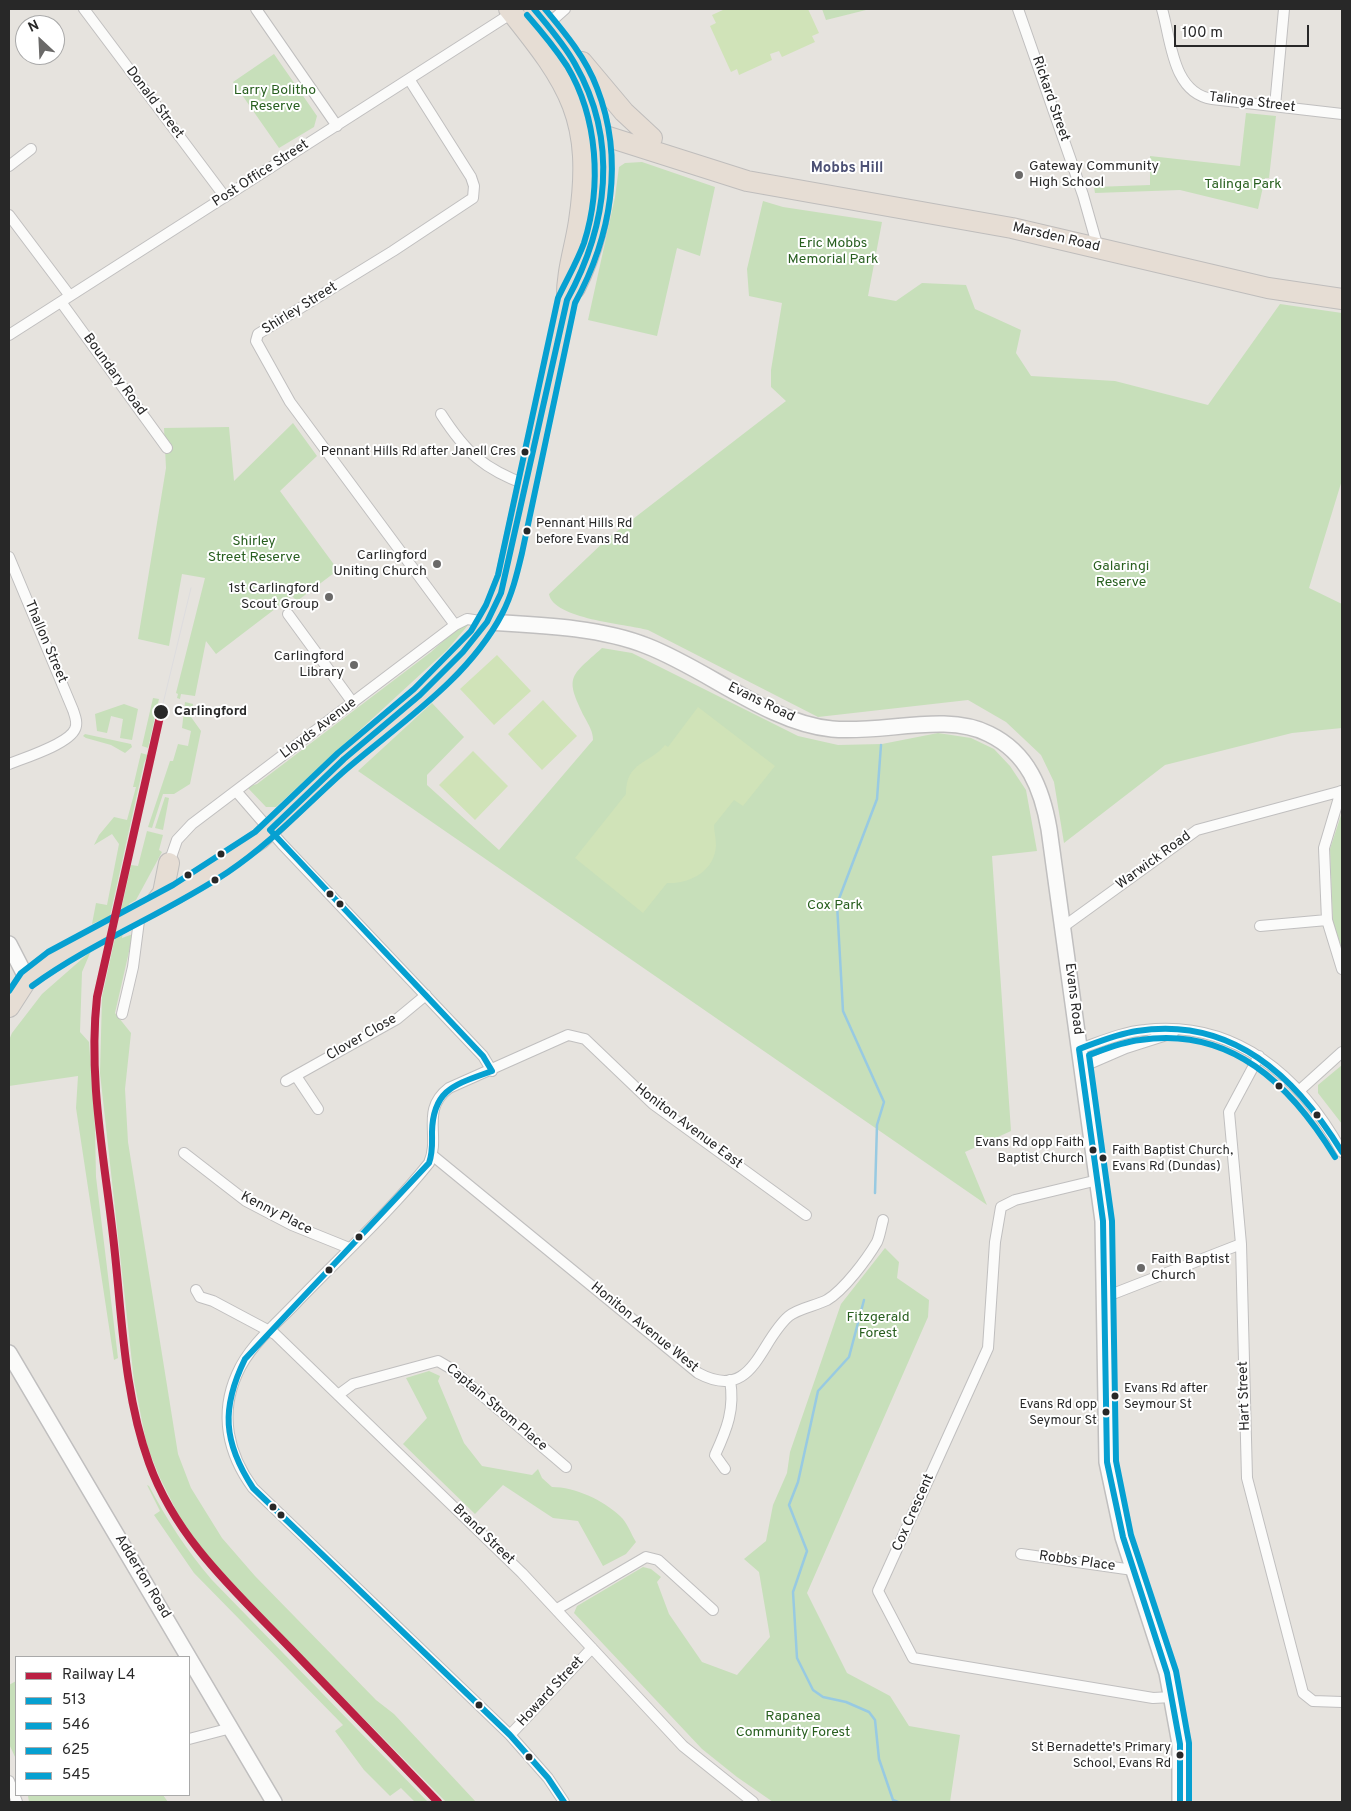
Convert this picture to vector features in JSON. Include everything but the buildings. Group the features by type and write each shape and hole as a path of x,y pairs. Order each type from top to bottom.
{"highway":[{"path":"534,9 576,64 584,82 598,131 602,177 599,213 590,251 576,286 567,300"},
{"path":"9,1007 27,979 53,959 209,874 270,830 344,759 420,695 464,652 487,622 506,577 567,300 566,283 580,216 584,155 581,132 575,112 560,77 510,11"},
{"path":"564,48 580,60 624,112 652,138"},
{"path":"575,112 598,131"},
{"name":"Marsden Road","path":"598,131 618,126 674,148 751,173 768,183"},
{"path":"580,216 591,188 598,131"},
{"name":"Marsden Road","path":"598,131 739,179 1018,229 1268,288 1342,299"},
{"path":"602,177 610,163 622,156 632,154 666,155"},
{"path":"141,912 163,892 169,863"}],"street":[{"name":"Donald Street","path":"84,9 225,197"},
{"path":"256,9 337,126"},
{"path":"547,25 565,9"},
{"name":"Rickard Street","path":"1018,9 1083,195 1098,248"},
{"name":"Talinga Street","path":"1162,9 1178,70 1195,93 1204,98 1342,114"},
{"path":"1275,106 1284,9"},
{"name":"Post Office Street","path":"9,335 410,79 510,11"},
{"name":"Shirley Street","path":"410,79 471,177 474,186 473,198 393,251 258,334 256,341 290,402 455,625"},
{"path":"9,166 31,149"},
{"path":"9,215 70,296"},
{"name":"Boundary Road","path":"61,302 167,448"},
{"path":"442,414 464,447 483,465 500,475 527,485"},
{"name":"Thallon Street","path":"9,557 73,710 75,729 64,740 9,764"},
{"path":"288,614 352,704"},
{"name":"Lloyds Avenue","path":"169,863 174,847 183,832 455,625 466,619 487,622"},
{"name":"Evans Road","path":"487,622 580,631 633,641 662,653 775,711 811,725 854,731 949,724 976,728 1014,750 1032,773 1039,787 1049,829 1103,1221 1107,1462 1116,1511 1133,1570 1161,1652 1172,1696 1181,1749 1180,1802"},
{"path":"236,791 270,830 483,1056 492,1071"},
{"path":"1341,791 1324,848 1327,920 1342,969"},
{"name":"Warwick Road","path":"1063,927 1197,830 1341,791"},
{"path":"122,1014 133,967 141,912"},
{"path":"1260,926 1327,920"},
{"path":"9,944 27,979"},
{"name":"Clover Close","path":"286,1081 397,1019 426,995"},
{"path":"1079,1049 1143,1030 1181,1031 1219,1036 1259,1056 1300,1090 1330,1129 1342,1152"},
{"path":"1082,1067 1144,1041 1181,1031"},
{"name":"Honiton Avenue East","path":"432,1155 432,1114 436,1101 449,1088 492,1071 561,1037 575,1036 585,1039 653,1104 806,1215"},
{"path":"1300,1090 1342,1052"},
{"name":"Hart Street","path":"1259,1056 1230,1112 1241,1244 1248,1478 1303,1693 1313,1702 1342,1702"},
{"path":"296,1076 318,1109"},
{"name":"Kenny Place","path":"184,1153 246,1201 292,1225 349,1248"},
{"path":"432,1155 417,1178 270,1330 245,1359 237,1373 229,1400 227,1415 229,1439 232,1451 245,1476 269,1504 510,1735 548,1778 564,1802"},
{"name":"Honiton Avenue West","path":"432,1155 698,1372 711,1379 730,1380"},
{"name":"Cox Crescent","path":"1098,1180 1015,1200 1001,1207 995,1242 988,1348 878,1591 913,1658 1153,1698 1172,1696"},
{"path":"725,1469 715,1456 730,1420 733,1398 730,1380 740,1377 755,1363 788,1317 826,1300 842,1288 876,1242 883,1220"},
{"path":"1105,1297 1241,1244"},
{"name":"Brand Street","path":"196,1290 200,1297 213,1301 270,1330 557,1609 683,1746 708,1768 753,1802"},
{"name":"Adderton Road","path":"9,1353 188,1656"},
{"name":"Captain Strom Place","path":"338,1395 353,1384 438,1361 450,1368 566,1467"},
{"name":"Robbs Place","path":"1021,1554 1133,1570"},
{"path":"557,1609 646,1557 658,1560 713,1610"},
{"name":"Howard Street","path":"510,1735 592,1648"},
{"name":"Adderton Road","path":"190,1659 274,1802"},
{"path":"190,1739 231,1728"},
{"path":"11,1784 17,1802"}],"green space":[{"path":"725,9 808,9 819,33 812,36 815,42 782,57 779,51 770,54 772,60 739,75 737,69 731,72 710,26 716,23 712,15"},
{"path":"822,9 865,9 866,10 826,20"},
{"name":"Larry Bolitho Reserve","path":"274,54 317,116 314,127 279,148 233,82"},
{"name":"Talinga Park","path":"1246,113 1276,116 1269,178 1265,178 1258,209 1180,190 1095,193 1094,187 1150,185 1150,156 1240,166"},
{"path":"642,162 715,187 700,256 677,248 657,336 588,320 615,197 619,167 625,163"},
{"name":"Galaringi Reserve","path":"763,201 783,207 882,222 868,296 896,301 922,283 966,285 975,309 1021,330 1016,353 1031,376 1115,381 1208,405 1280,304 1342,313 1342,480 1309,588 1342,604 1342,728 1292,733 1165,765 1064,843 1054,782 1041,755 1006,722 968,700 818,717 648,630 576,615 554,602 549,594 607,539 786,401 771,387 771,370 782,303 749,296 747,269"},
{"name":"Shirley Street Reserve","path":"293,423 317,456 280,491 338,570 297,601 292,596 216,654 206,641 195,696 181,694 180,699 177,698 178,694 176,693 205,578 182,574 169,646 138,639 166,468 164,428 229,427 234,481"},
{"path":"469,624 447,650 276,807 266,807 247,787 257,784 431,652 461,625"},
{"name":"Cox Park","path":"602,648 632,653 798,736 838,745 882,744 938,733 971,738 994,749 1010,766 1026,790 1037,851 992,856 1011,1131 965,1152 987,1205 358,771 432,703 464,737 427,775 427,785 499,850 593,740 592,731 578,704 573,685 577,672"},
{"path":"497,655 531,691 494,725 460,689"},
{"path":"153,698 159,699 148,748 142,746"},
{"path":"543,700 577,736 542,770 508,734"},
{"path":"185,702 193,704 191,717 201,731 190,784 174,794 163,794 152,828 148,827 170,761 173,761 178,744 188,746 191,731 182,728"},
{"path":"124,704 138,709 132,740 120,738 123,719 111,716 107,733 97,731 95,714"},
{"path":"698,707 775,766 743,806 734,800 714,825 715,854 706,869 700,874 684,881 667,883 643,913 575,858 626,794 627,783 634,769 665,745 668,747"},
{"path":"85,734 131,744 132,747 125,753 111,745 86,738 83,736"},
{"path":"473,751 508,786 475,820 439,785"},
{"path":"141,753 148,755 144,763 110,916 92,924 96,903 107,905 119,844 112,834 94,845 99,835 114,817 127,820 136,787 133,787"},
{"path":"165,797 169,798 163,830 155,828"},
{"path":"1342,812 1342,950 1333,924 1330,849"},
{"path":"147,831 163,835 159,850 162,852 136,900 129,904 122,938 133,934 115,1013 131,1033 125,1089 128,1142 178,1454 191,1488 222,1538 255,1576 376,1700 394,1714 476,1802 446,1802 217,1569 182,1522 160,1478 147,1446 134,1381 100,1073 102,997 131,865 138,866"},
{"path":"91,951 82,972 80,1032 89,1042 95,1128 96,1177 118,1358 114,1360 76,1108 78,1076 9,1086 9,1040 12,1033 42,994"},
{"path":"1342,1065 1342,1124 1318,1093 1318,1085"},
{"name":"Rapanea Community Forest","path":"885,1248 899,1262 897,1278 929,1300 928,1317 807,1593 847,1673 890,1696 909,1726 960,1735 950,1802 773,1802 737,1777 702,1749 574,1613 577,1606 643,1567 651,1569 661,1577 657,1582 669,1614 702,1662 737,1675 770,1637 759,1572 744,1559 766,1541 773,1505 787,1473 790,1452 841,1304"},
{"path":"429,1371 440,1376 438,1381 464,1443 482,1466 532,1475 538,1469 542,1478 552,1487 570,1489 597,1500 613,1510 627,1525 636,1542 626,1554 603,1566 578,1521 553,1518 503,1485 475,1514 403,1444 427,1418 406,1378"},
{"path":"147,1485 178,1535 212,1580 428,1802 415,1802 401,1788 390,1796 364,1770 335,1731 343,1725 194,1573 154,1515 160,1511"},
{"path":"15,1682 15,1757 9,1744 9,1685"},
{"path":"28,1796 164,1796 168,1802 29,1802"}],"waterway":[{"path":"875,1193 877,1125 884,1102 843,1011 837,904 877,799 881,745"},
{"path":"864,1300 849,1357 818,1391 798,1482 789,1505 807,1551 793,1592 797,1658 813,1690 823,1697 846,1702 869,1712 875,1720 879,1759 893,1800 898,1802"}],"tram line":[{"path":"161,712 191,588"}],"rail line":[{"name":"L4","path":"161,712 97,997 94,1057 98,1117 125,1351 140,1436 161,1490 191,1540 249,1607 438,1802"}],"transit line":[{"name":"513","path":"270,830 344,759 420,695 463,652 487,622 501,593 567,300 592,242 599,213 603,183 603,153 598,123 589,93 571,57 556,35 534,9"},
{"name":"546","path":"32,986 80,955 204,887 258,850 342,773 430,701 470,660 487,638 506,607 522,553 575,303 598,252 605,225 610,198 612,170 606,115 597,88 581,56 545,9"},
{"name":"625","path":"9,991 21,973 48,952 173,885 255,832 338,753 414,689 471,631 486,605 498,575 558,298 584,243 590,221 595,176 591,130 577,86 567,66 527,15"},
{"name":"513","path":"270,830 483,1056 492,1071"},
{"name":"513","path":"1180,1802 1180,1744 1167,1673 1123,1537 1107,1462 1103,1221 1079,1049 1130,1032 1171,1029 1203,1033 1231,1043 1258,1058 1282,1077 1304,1099 1342,1152"},
{"name":"545","path":"1189,1802 1189,1743 1176,1671 1131,1535 1116,1461 1112,1221 1089,1055 1133,1041 1173,1038 1203,1042 1230,1052 1255,1066 1278,1085 1299,1106 1335,1157"},
{"name":"513","path":"492,1071 458,1084 442,1097 433,1117 432,1151 429,1163 245,1359 232,1393 229,1425 236,1455 253,1488 510,1735 548,1778 564,1802"}],"place":[{"name":"Gateway Community High School","path":"1019,175"},
{"name":"Pennant Hills Rd after Janell Cres","path":"525,452"},
{"name":"Pennant Hills Rd before Evans Rd","path":"527,531"},
{"name":"Carlingford Uniting Church","path":"437,564"},
{"name":"1st Carlingford Scout Group","path":"329,597"},
{"name":"Carlingford Library","path":"354,665"},
{"name":"Carlingford","path":"161,712"},
{"name":"Evans Rd opp Faith Baptist Church","path":"1093,1150"},
{"name":"Faith Baptist Church, Evans Rd (Dundas)","path":"1103,1158"},
{"name":"Faith Baptist Church","path":"1141,1268"},
{"name":"Evans Rd after Seymour St","path":"1115,1396"},
{"name":"Evans Rd opp Seymour St","path":"1106,1412"},
{"name":"St Bernadette's Primary School, Evans Rd","path":"1180,1755"}],"district":[{"name":"Mobbs Hill","path":"847,169"}],"park label":[{"name":"Eric Mobbs Memorial Park","path":"833,252"},
{"name":"Fitzgerald Forest","path":"878,1326"}]}
